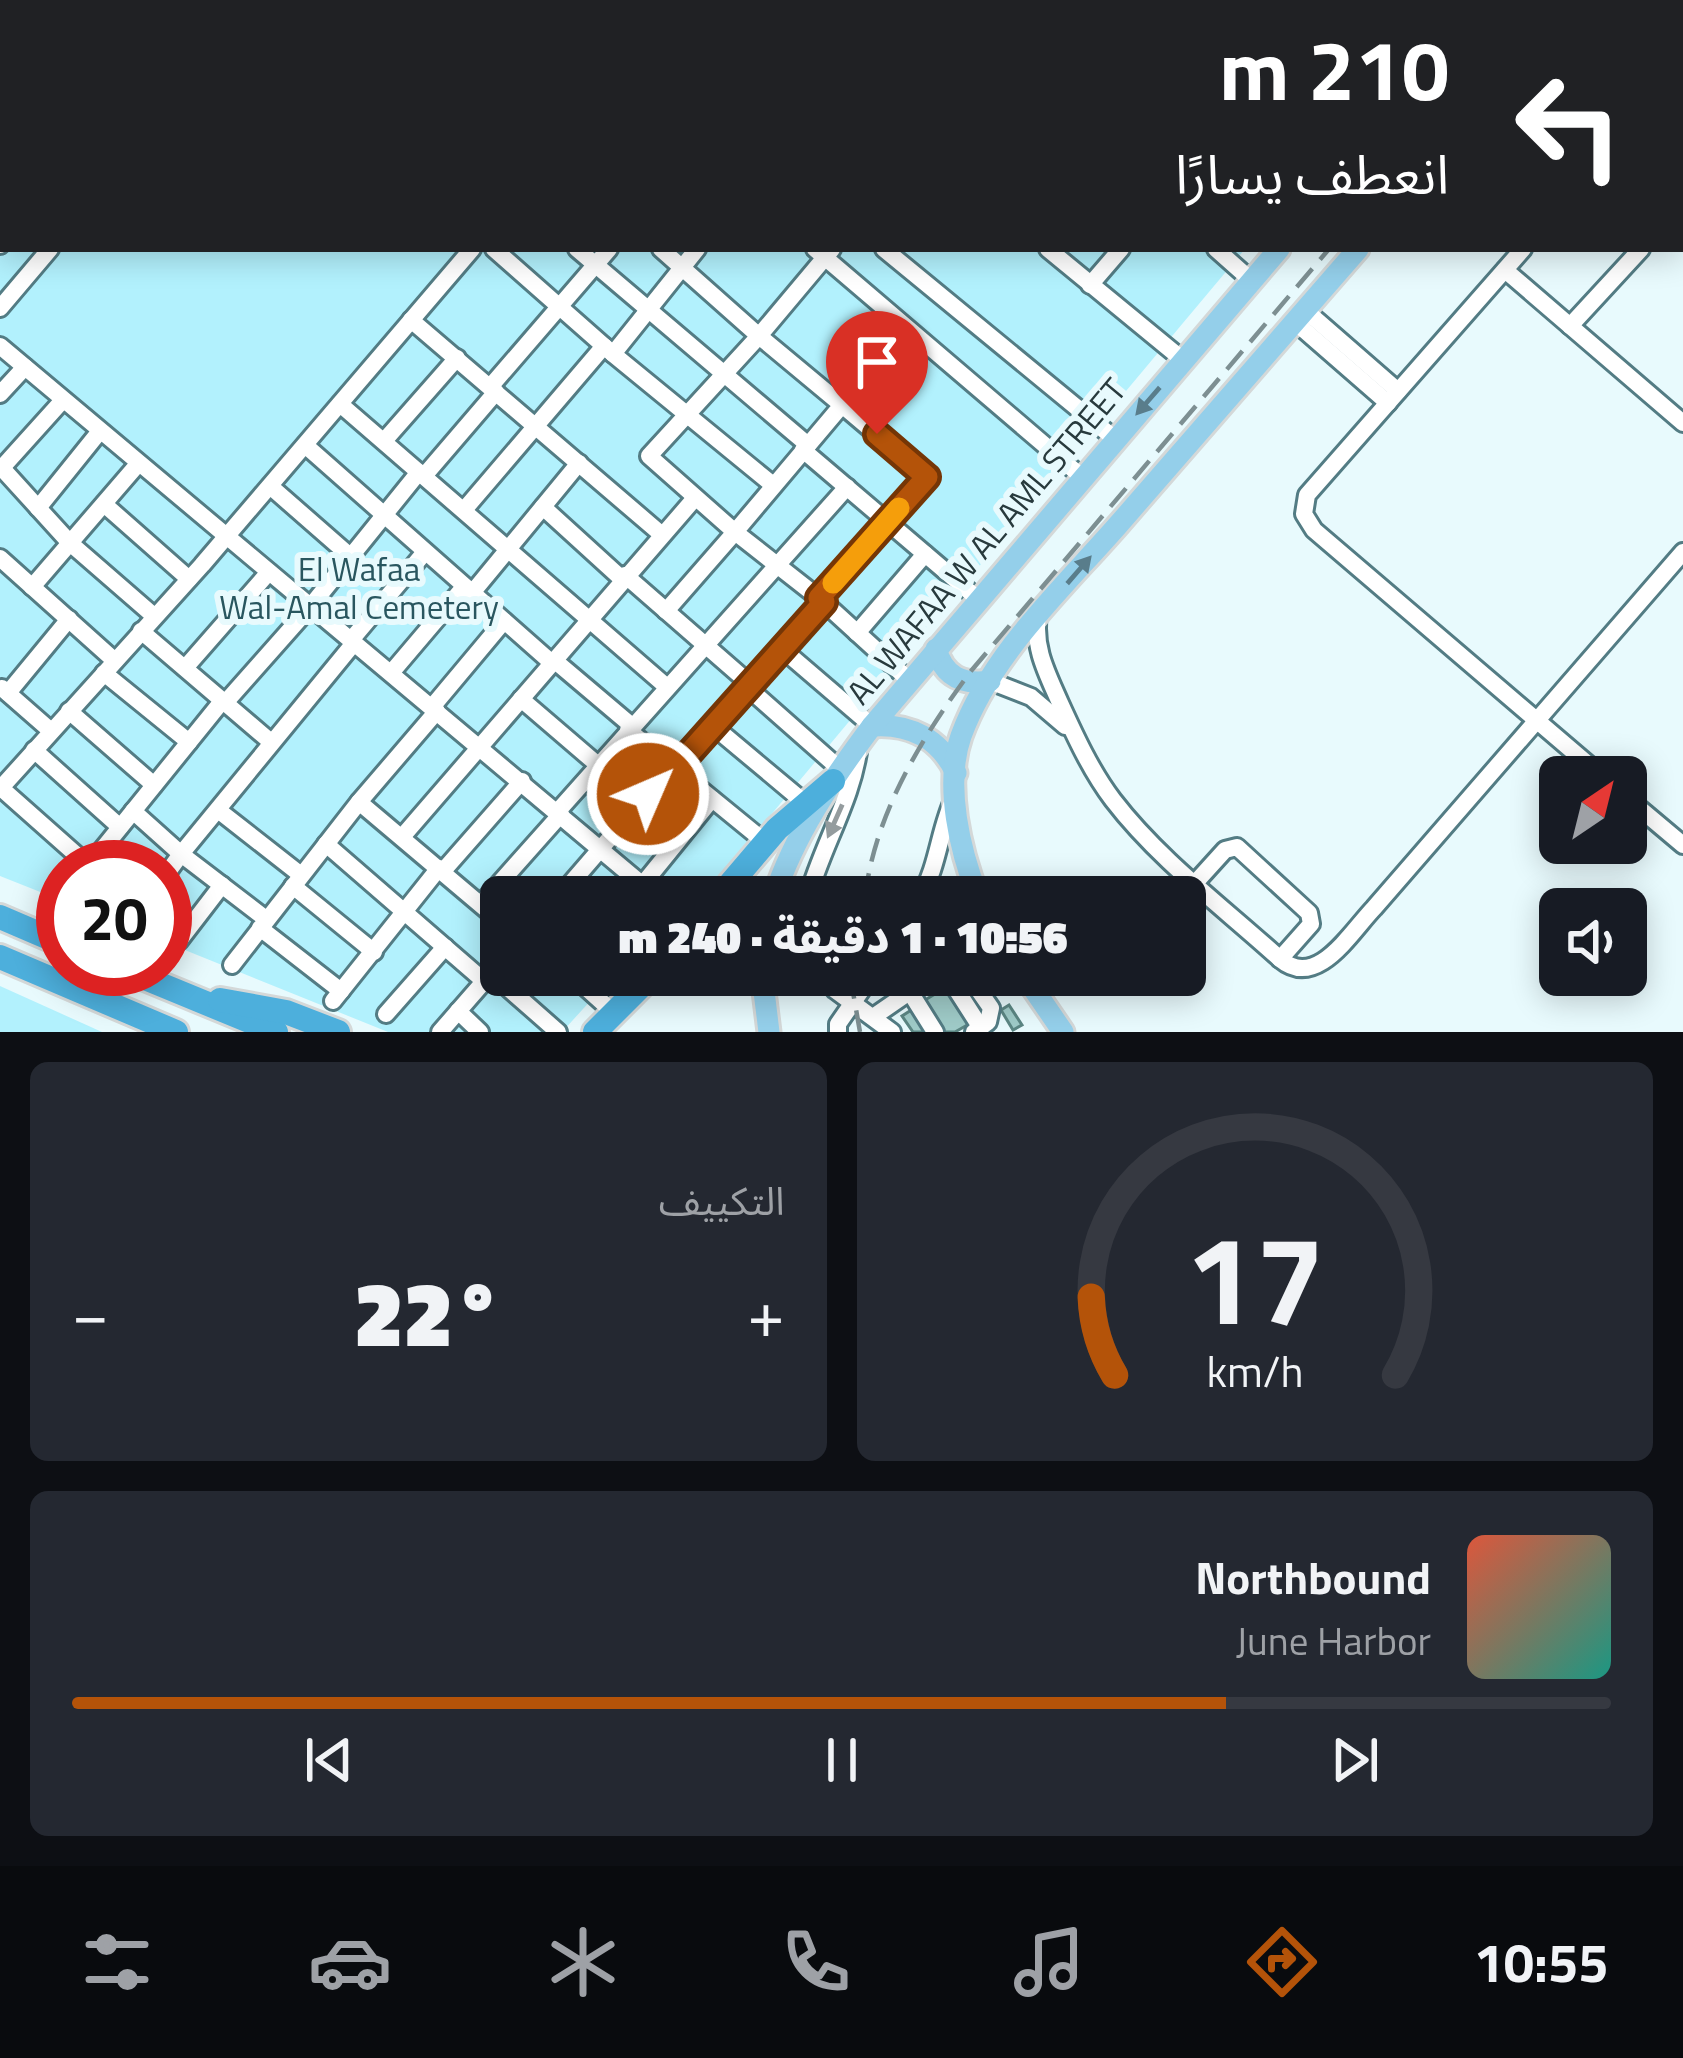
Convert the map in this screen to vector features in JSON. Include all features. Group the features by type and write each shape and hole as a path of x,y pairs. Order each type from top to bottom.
{"highway":[{"path":"737,876 765,842 837,775"},
{"path":"0,917 36,932"},
{"path":"0,957 176,1032"},
{"path":"189,996 275,1032"},
{"path":"595,1032 631,996"},
{"path":"196,999 264,1006 338,1032"}],"main road":[{"name":"AL WAFAA W AL AML STREET","path":"783,876 802,833 866,735 1276,252"},
{"path":"971,876 956,783 960,739 990,681 1038,615 1355,252"},
{"path":"936,649 941,663 956,678 990,681"},
{"path":"866,735 903,728 923,735 939,747 956,783"},
{"path":"765,996 769,1032"},
{"path":"1036,996 1056,1030"}],"lane":[{"path":"0,308 47,252"},
{"path":"58,840 0,789 7,766 34,750 227,537 469,252"},
{"path":"497,252 772,485"},
{"path":"581,252 725,373 847,487 978,599"},
{"path":"109,840 607,252"},
{"path":"578,876 927,477 665,252"},
{"path":"464,510 536,426 649,309 695,252"},
{"path":"910,681 650,456 759,336 824,252 1082,477"},
{"path":"894,252 1115,439"},
{"path":"1052,252 1183,360"},
{"path":"1090,285 1118,252"},
{"path":"1219,252 1252,281"},
{"path":"1520,252 1307,495 1306,520 1579,756"},
{"path":"1570,326 1638,252"},
{"path":"1505,270 1683,423"},
{"path":"1300,316 1393,397"},
{"path":"411,320 661,534"},
{"path":"0,346 633,876"},
{"path":"384,441 457,358"},
{"path":"0,394 25,367"},
{"path":"63,400 1,468 70,543 154,616"},
{"path":"340,404 668,687"},
{"path":"667,611 842,405"},
{"path":"38,508 100,431"},
{"path":"305,445 504,622 765,842"},
{"path":"391,673 509,549 579,463"},
{"path":"32,587 138,464"},
{"path":"270,486 350,556"},
{"path":"505,876 630,728 847,487"},
{"path":"402,838 695,498"},
{"path":"104,504 189,579"},
{"path":"543,507 706,645 837,775"},
{"path":"192,841 425,552"},
{"path":"1206,891 1296,970 1324,961 1539,722 1683,552"},
{"path":"857,633 925,554"},
{"path":"0,559 69,619 110,667 189,742"},
{"path":"185,668 269,572"},
{"path":"1038,615 1039,653 1075,735 1112,799 1190,876"},
{"path":"51,731 4,689 69,619"},
{"path":"232,965 504,622"},
{"path":"141,631 272,742"},
{"path":"781,649 866,735 815,876"},
{"path":"990,681 1031,697 1075,735"},
{"path":"521,699 598,765"},
{"path":"69,712 154,784"},
{"path":"713,726 805,803"},
{"path":"34,750 120,827"},
{"path":"192,862 222,885 337,996 441,869 522,782"},
{"path":"931,876 956,783"},
{"path":"660,876 712,800"},
{"path":"359,802 480,903"},
{"path":"218,809 374,952"},
{"path":"133,811 165,840"},
{"path":"1647,814 1683,845"},
{"path":"326,844 445,946 480,965"},
{"path":"1202,876 1228,848 1237,848 1309,913 1311,924 1280,959"},
{"path":"192,924 222,885"},
{"path":"386,1015 445,946"},
{"path":"440,1032 480,986"},
{"path":"518,996 558,1032"},
{"path":"595,996 614,1013"},
{"path":"845,996 892,1032"},
{"path":"838,1032 838,1024 859,996"},
{"path":"873,1017 904,996"},
{"path":"912,996 935,1032"},
{"path":"959,996 978,1030 990,1018 991,1008 983,996"},
{"path":"458,1011 480,1032"}],"green space":[{"name":"El Wafaa Wal-Amal Cemetery","path":"0,252 1242,252 720,876 480,876 480,996 595,996 562,1032 388,1032 192,953 192,840 36,840 36,890 0,876"},
{"path":"0,986 102,1032 0,1032"}],"building":[{"path":"954,996 969,1024 944,1032 925,1000"},
{"path":"1009,1005 1022,1025 1013,1030 1001,1010"},
{"path":"916,1007 932,1032 913,1032 902,1016"}],"railway":[{"path":"868,876 903,777 971,671 1326,252"},
{"path":"854,996 860,1032"}],"slow traffic":[{"path":"833,583 899,508"}],"route":[{"path":"648,794 824,602 819,598 927,477 877,434"}]}
